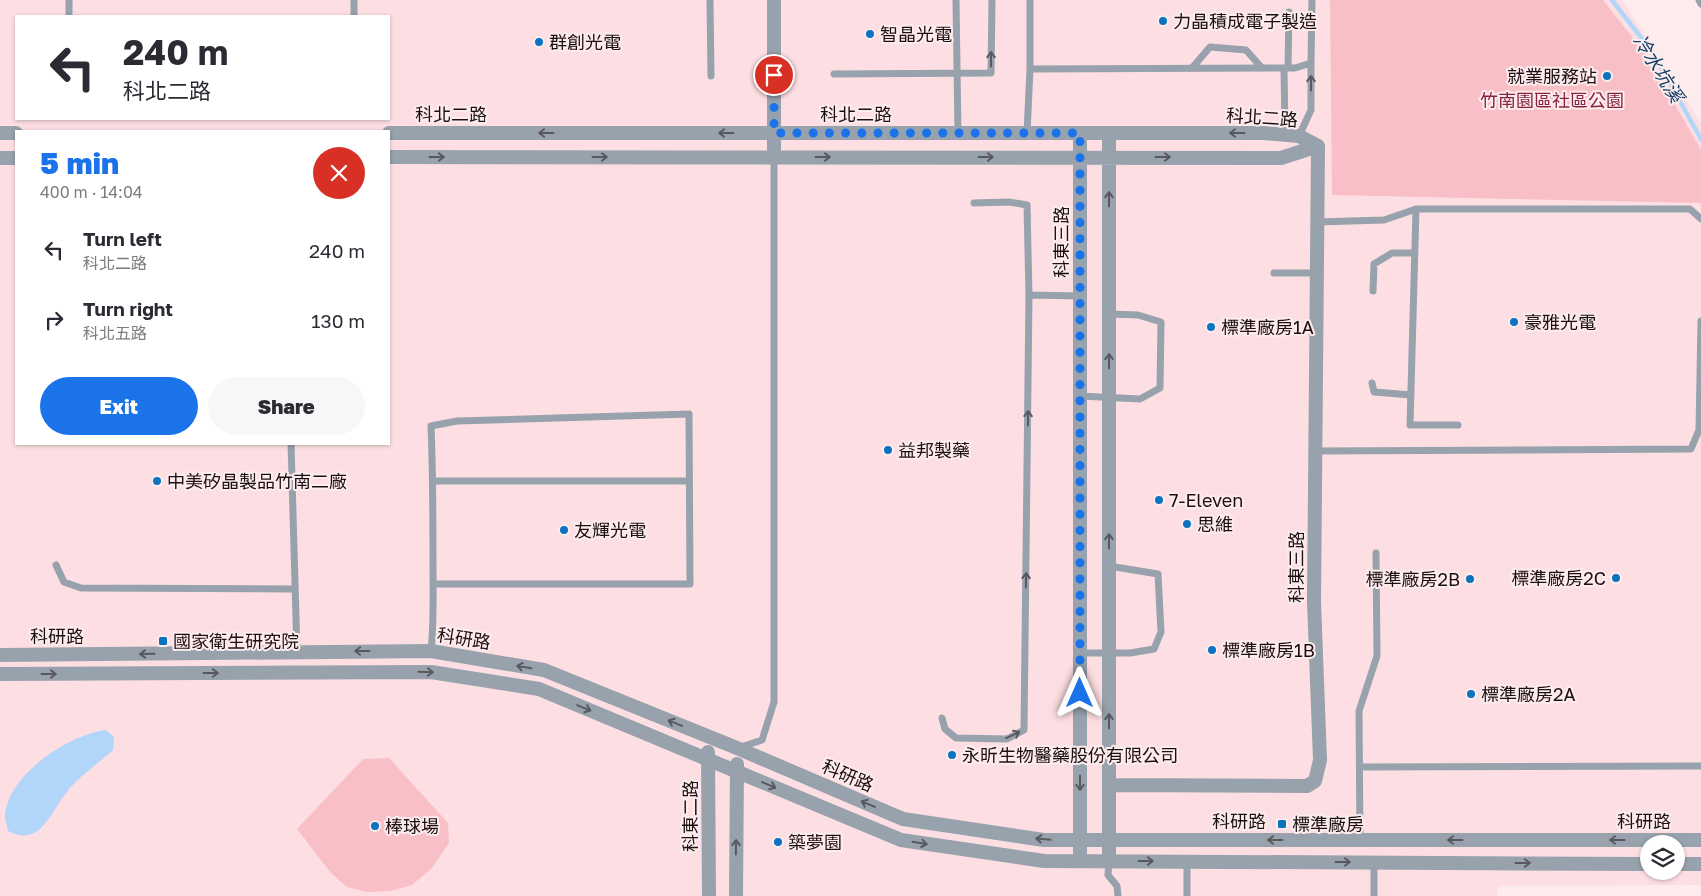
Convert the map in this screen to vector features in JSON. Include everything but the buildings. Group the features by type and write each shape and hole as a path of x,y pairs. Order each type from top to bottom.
{"street":[{"path":"774,0 774,157"},
{"path":"0,133 15,133"},
{"name":"科北二路","path":"390,133 1109,133 1292,135 1318,146"},
{"name":"科東三路","path":"1080,133 1080,861"},
{"path":"1109,133 1109,861"},
{"name":"科北二路","path":"390,157 1282,158 1318,146"},
{"name":"科東三路","path":"1109,785 1307,786 1315,781 1320,760 1314,602 1318,146"},
{"path":"0,158 15,158"},
{"name":"科研路","path":"0,655 431,651 544,670 737,748 903,819 1044,840 1701,840"},
{"path":"0,674 431,672 539,689 901,840 1044,861 1640,864"},
{"name":"科東二路","path":"708,736 709,896"},
{"path":"736,896 737,748"},
{"path":"1685,864 1701,864"}],"lane":[{"path":"69,0 69,15"},
{"path":"354,0 354,15"},
{"path":"710,0 711,76"},
{"path":"956,0 958,133"},
{"path":"834,74 991,73 992,0"},
{"path":"1027,133 1030,69 1030,0"},
{"path":"1292,135 1311,110 1312,0"},
{"path":"1699,0 1701,4"},
{"path":"1289,12 1286,68 1292,135"},
{"path":"1192,68 1210,48 1246,50 1262,68"},
{"path":"1030,69 1286,68 1311,63"},
{"path":"737,748 762,740 774,702 774,157"},
{"path":"942,718 945,729 956,738 1007,739 1024,730 1029,295 1027,205 1009,202 974,203"},
{"path":"1416,209 1410,425 1458,425"},
{"path":"1318,222 1384,220 1416,209 1690,209 1701,219"},
{"path":"1373,290 1374,264 1392,253 1415,253"},
{"path":"1274,273 1317,273"},
{"path":"1029,295 1080,296"},
{"path":"1080,396 1140,399 1160,388 1161,322 1138,316 1109,314"},
{"path":"1316,452 1691,449 1699,430 1701,321"},
{"path":"1372,383 1374,392 1411,394"},
{"path":"431,651 433,584 432,426 458,421 689,414 690,584 433,584"},
{"path":"292,445 298,652"},
{"path":"433,482 689,481"},
{"path":"1360,840 1359,710 1377,656 1376,553"},
{"path":"56,565 64,582 81,588 295,589"},
{"path":"1080,653 1130,653 1154,649 1161,632 1158,574 1109,566"},
{"path":"1360,767 1701,766"},
{"path":"1109,861 1108,875 1117,886 1118,896"},
{"path":"1186,862 1187,896"},
{"path":"1374,862 1374,896"}],"shaded area":[{"path":"0,0 1622,0 1701,123 1701,885 1498,886 1497,896 0,896"}],"green space":[{"name":"竹南園區社區公園","path":"1330,0 1603,0 1647,56 1701,150 1701,203 1332,195"},
{"name":"棒球場","path":"389,758 448,823 449,843 432,868 412,885 391,891 367,892 347,887 331,873 297,829 363,759"}],"water":[{"path":"106,730 114,737 113,750 72,786 44,825 29,835 19,835 8,831 5,815 9,800 17,785 29,772 43,759 75,739"}],"waterway":[{"name":"冷水坑溪","path":"1612,0 1653,53 1701,139"}],"place":[{"name":"力晶積成電子製造","path":"1163,21"},
{"name":"智晶光電","path":"870,34"},
{"name":"群創光電","path":"539,42"},
{"name":"就業服務站","path":"1607,76"},
{"name":"豪雅光電","path":"1514,322"},
{"name":"標準廠房1A","path":"1211,327"},
{"name":"益邦製藥","path":"888,450"},
{"name":"中美矽晶製品竹南二廠","path":"157,481"},
{"name":"7-Eleven","path":"1159,500"},
{"name":"思維","path":"1187,524"},
{"name":"友輝光電","path":"564,530"},
{"name":"標準廠房2C","path":"1616,578"},
{"name":"標準廠房2B","path":"1470,579"},
{"name":"國家衛生研究院","path":"163,641"},
{"name":"標準廠房1B","path":"1212,650"},
{"name":"標準廠房2A","path":"1471,694"},
{"name":"永昕生物醫藥股份有限公司","path":"952,755"},
{"name":"標準廠房","path":"1282,824"},
{"name":"棒球場","path":"375,826"},
{"name":"築夢園","path":"778,842"}],"route":[{"path":"774,75 774,133 1080,133 1080,693"}]}
